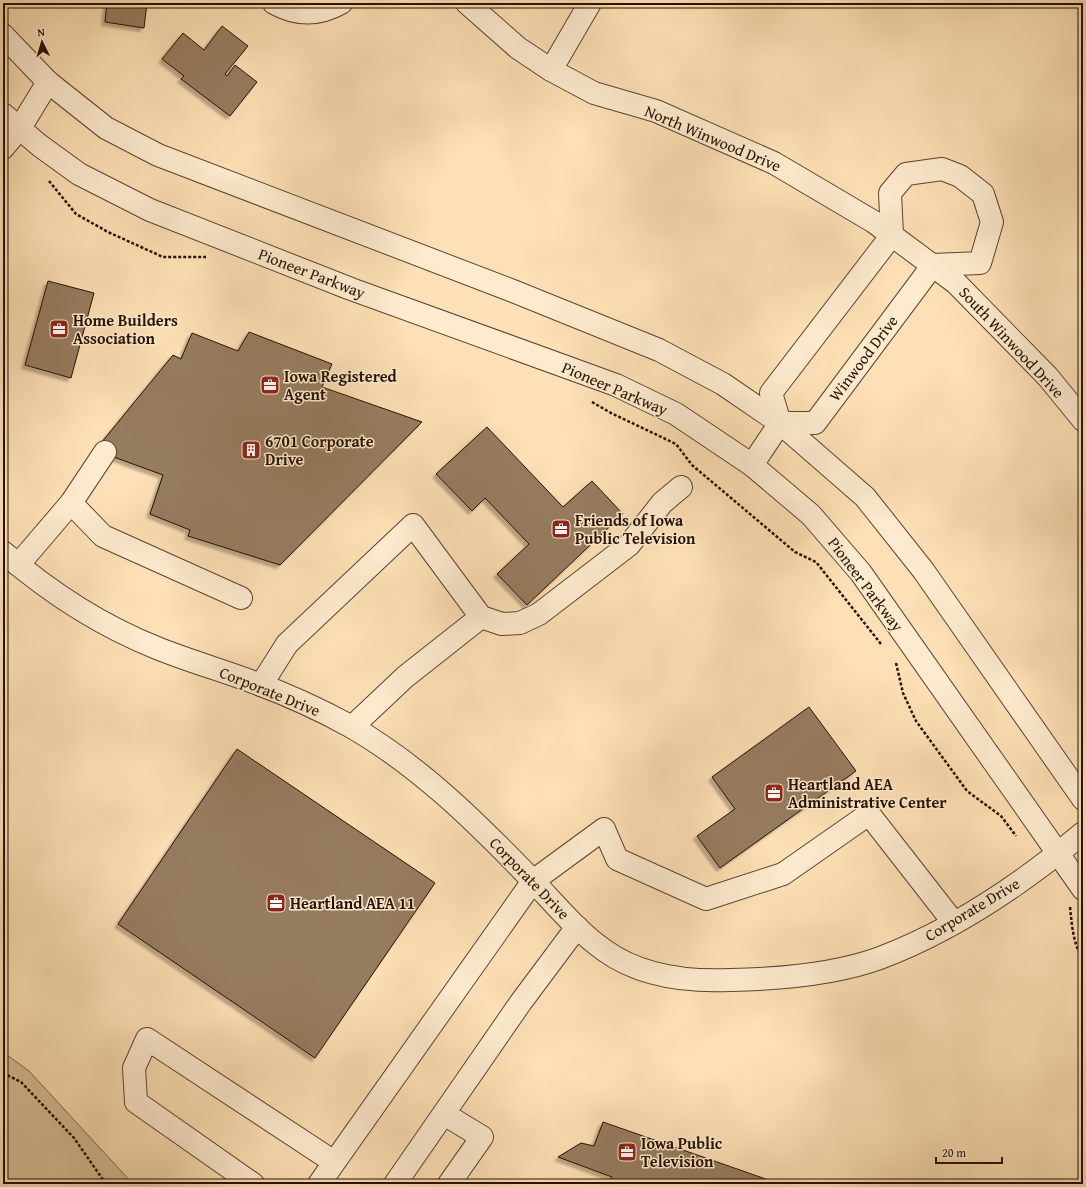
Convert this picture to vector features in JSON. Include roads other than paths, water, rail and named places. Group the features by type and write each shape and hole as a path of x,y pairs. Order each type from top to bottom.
{"street":[{"path":"274,3 290,11 307,14 329,10 340,3"},
{"name":"North Winwood Drive","path":"467,3 518,48 551,70 594,93 656,111 774,163 874,222 956,283"},
{"path":"551,70 590,3"},
{"path":"3,35 48,82 106,128 158,155 513,291 659,350 723,384 780,424 865,497 923,570 1083,799"},
{"path":"3,148 20,128 48,82"},
{"name":"Pioneer Parkway","path":"3,114 39,145 79,174 150,210 351,289 616,385 676,414 752,465 811,515 861,573 1083,889"},
{"path":"780,424 771,394 892,235 890,194 906,174 942,169 960,176 983,194 992,222 980,263 933,266"},
{"name":"Winwood Drive","path":"780,424 815,422 933,266"},
{"name":"South Winwood Drive","path":"956,283 1048,377 1083,420"},
{"path":"752,465 780,424"},
{"path":"11,558 71,503 105,452"},
{"path":"261,685 287,644 413,526 481,617 502,624 520,623 539,614 628,545 662,503 681,487"},
{"path":"71,503 103,536 241,598"},
{"name":"Corporate Drive","path":"11,558 62,597 108,625 156,648 302,701 352,727 400,759 442,791 479,826 577,927 605,951 632,966 673,978 719,981 772,979 834,969 878,958 954,923 1058,853 1083,833"},
{"path":"352,727 404,677 481,617"},
{"path":"319,1184 533,881 604,829 617,859 706,899 783,874 869,814 954,923"},
{"path":"395,1184 521,1002 577,927"},
{"path":"253,1184 136,1102 134,1068 147,1039 334,1162"},
{"path":"444,1114 482,1137 449,1184"}],"place":[{"name":"Home Builders Association","path":"59,329"},
{"name":"Iowa Registered Agent","path":"270,385"},
{"name":"6701 Corporate Drive","path":"251,450"},
{"name":"Friends of Iowa Public Television","path":"561,529"},
{"name":"Heartland AEA Administrative Center","path":"774,793"},
{"name":"Heartland AEA 11","path":"276,903"},
{"name":"Iowa Public Television","path":"627,1152"}]}
